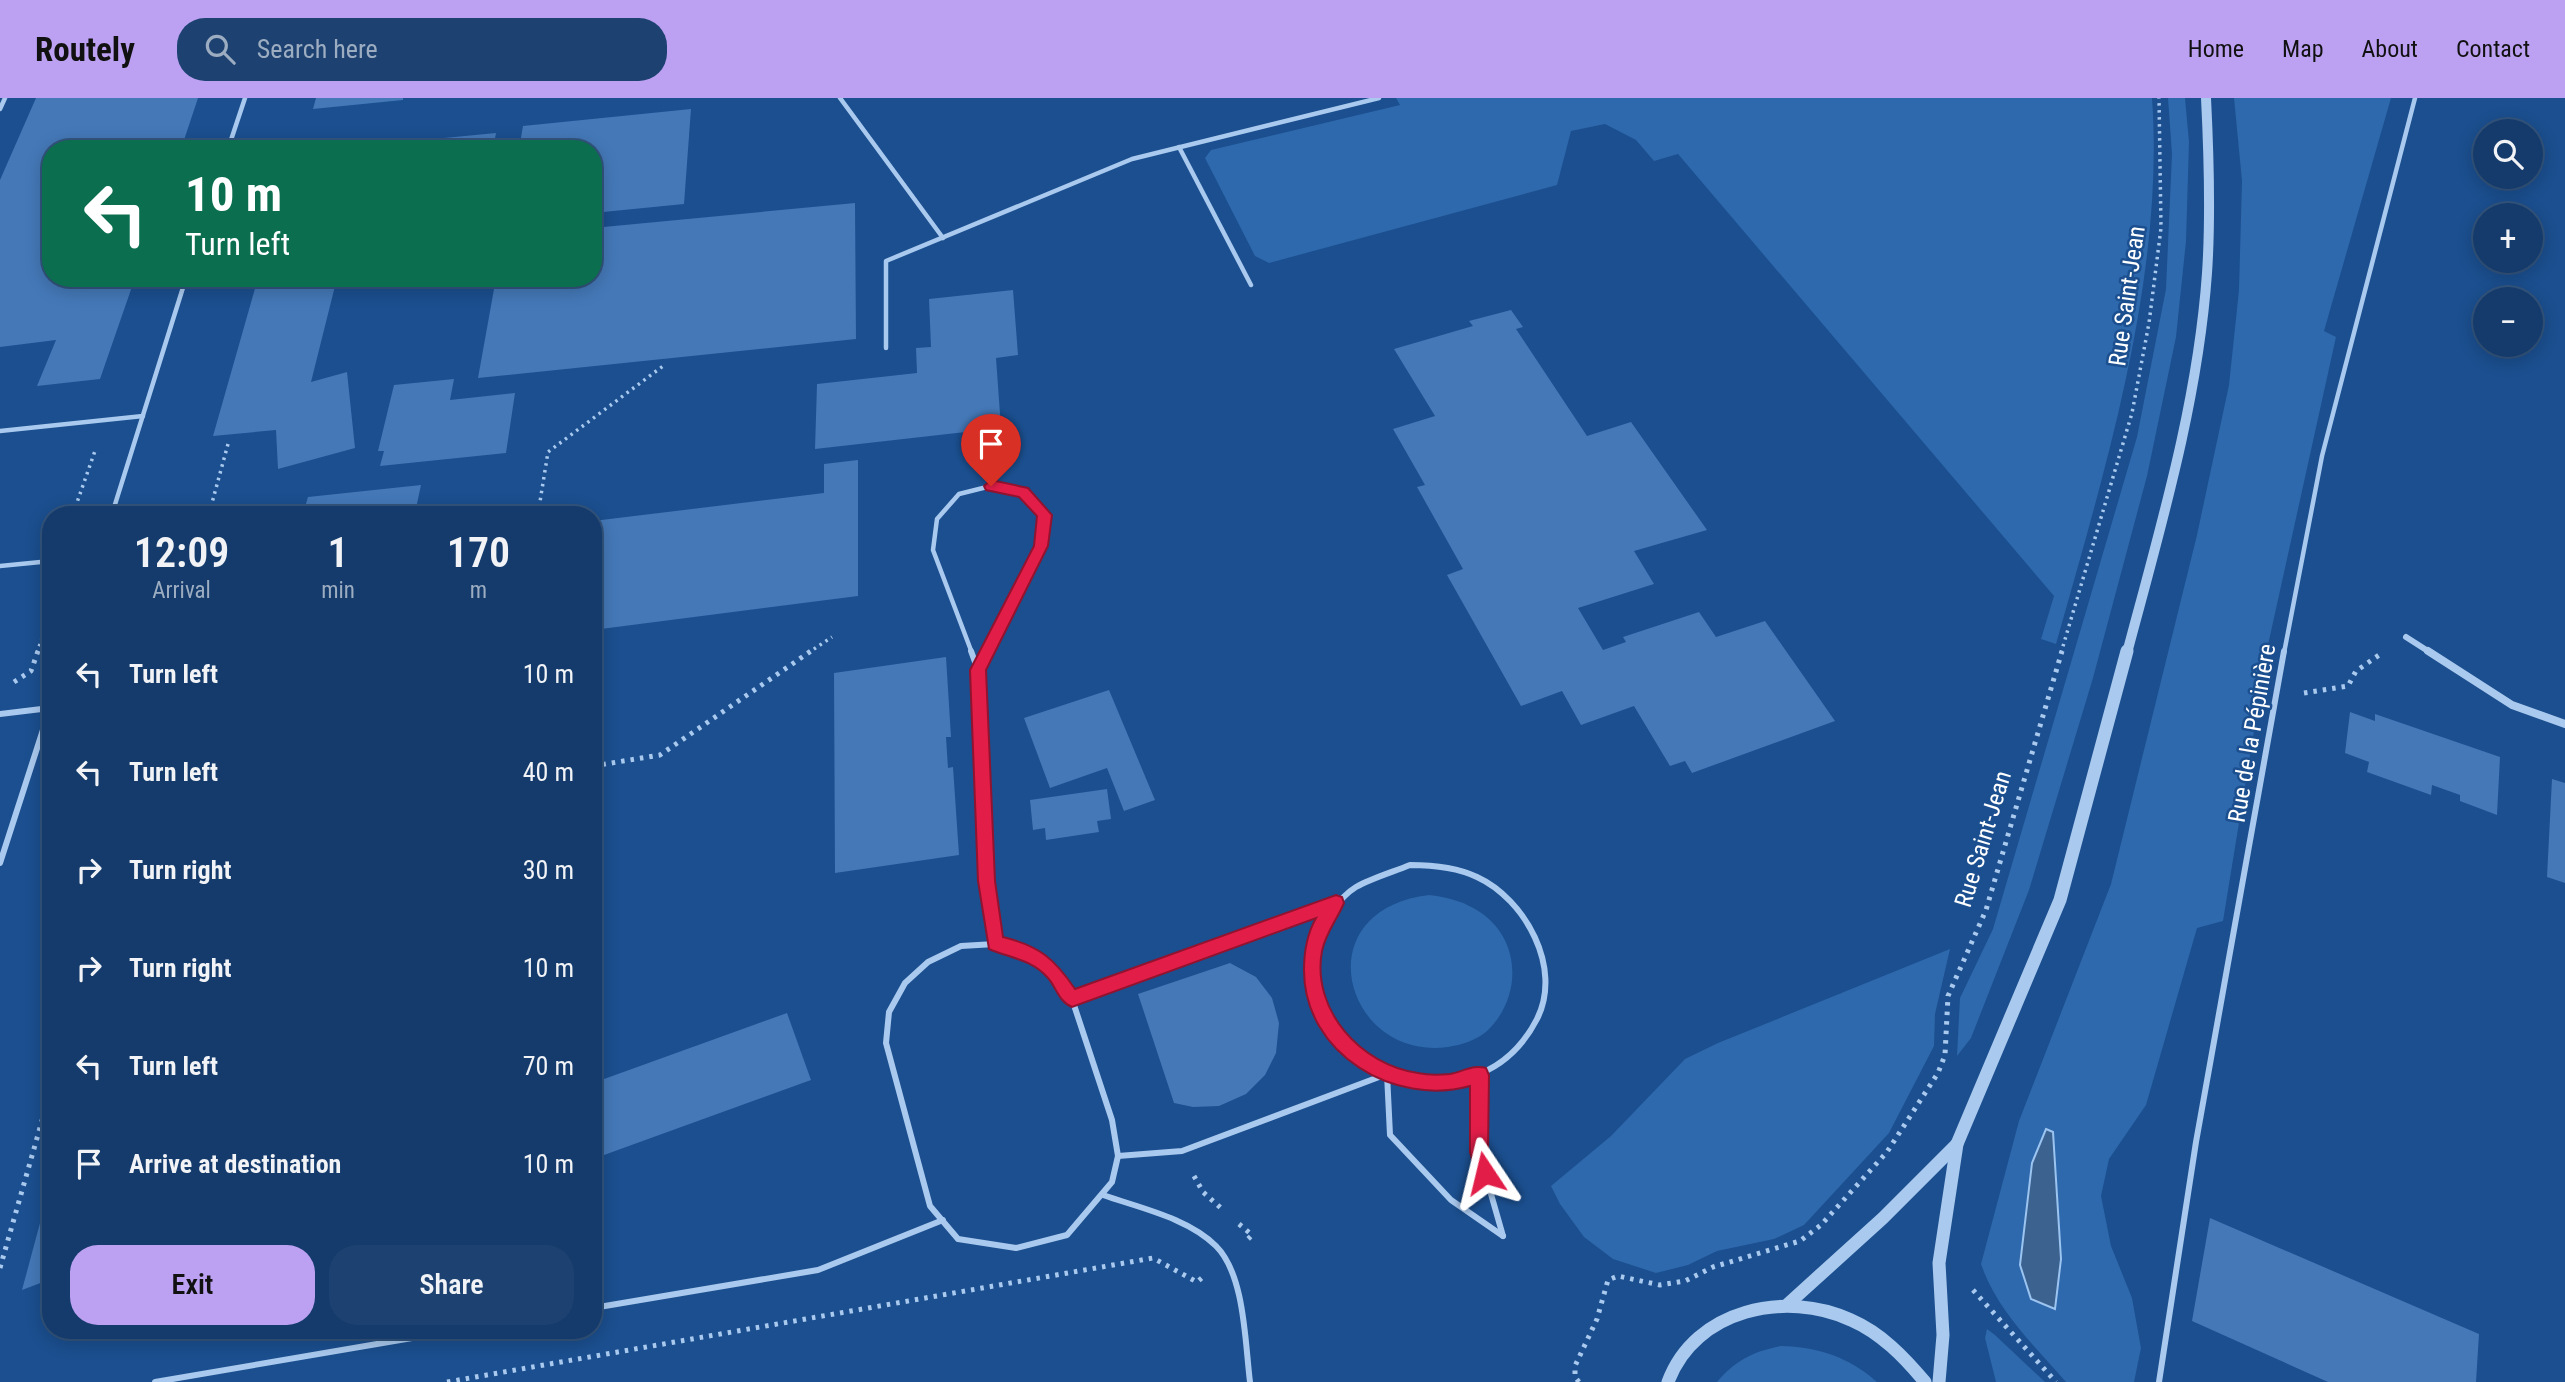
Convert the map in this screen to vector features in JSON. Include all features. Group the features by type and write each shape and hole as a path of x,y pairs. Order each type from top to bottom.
{"street":[{"path":"1939,1382 1943,1335 1939,1263 1957,1144 2060,900 2152,560 2193,382 2207,275 2211,188 2206,98"},
{"path":"2406,637 2512,705 2565,724"},
{"path":"1788,1304 1883,1218 1957,1144"},
{"path":"1668,1382 1691,1344 1719,1321 1752,1307 1788,1304 1829,1312 1870,1330 1906,1359 1926,1382"}],"lane":[{"path":"0,108 5,98"},
{"path":"231,140 245,98"},
{"path":"840,98 943,238"},
{"path":"886,348 886,261 1132,159 1379,98"},
{"name":"Rue de la Pépinière","path":"2159,1382 2196,1142 2322,456 2415,98"},
{"path":"1179,147 1251,285"},
{"path":"115,506 183,287"},
{"path":"0,431 143,416"},
{"path":"978,670 1041,546 1045,515 1023,492 991,486 959,494 937,519 933,550 978,670 986,881 995,944"},
{"path":"0,566 42,562"},
{"path":"0,714 42,707"},
{"path":"0,863 42,731"},
{"path":"1409,865 1439,865 1468,872 1494,886 1516,905 1534,929 1544,957 1546,985 1541,1013 1527,1039 1506,1060 1479,1075 1449,1083 1417,1082 1387,1074 1359,1058 1337,1036 1320,1011 1313,982 1313,953 1321,926 1336,903 1356,884 1382,871 1409,865"},
{"path":"1072,999 1336,903"},
{"path":"995,944 1027,951 1054,971 1072,999 1112,1120 1118,1156 1112,1182 1067,1235 1016,1248 958,1239 930,1206 886,1043 889,1012 905,983 928,962 961,946 995,944"},
{"path":"1387,1074 1390,1135 1451,1200 1503,1236 1479,1152 1479,1075"},
{"path":"1118,1156 1182,1151 1387,1074"},
{"path":"1103,1195 1178,1222 1201,1235 1226,1257 1237,1289 1250,1382"},
{"path":"602,1306 818,1270 943,1220"},
{"path":"155,1382 406,1339"}],"path":[{"name":"Rue Saint-Jean","path":"1579,1382 1575,1377 1575,1366 1597,1319 1608,1280 1618,1276 1660,1285 1685,1281 1713,1267 1800,1241 1821,1225 1852,1194 1887,1152 1938,1073 1945,1055 1948,996 1986,910 2132,413 2149,323 2161,228 2159,98"},
{"path":"539,506 548,452 663,366"},
{"path":"211,506 228,444"},
{"path":"602,765 660,755 832,637"},
{"path":"6,688 31,671 42,638"},
{"path":"2278,684 2307,694 2348,686 2356,671"},
{"path":"0,1268 42,1120"},
{"path":"447,1382 1153,1258 1197,1282 1252,1236 1203,1192 1182,1151"},
{"path":"1970,1286 2056,1382"}],"shaded area":[{"path":"1396,98 2152,98 2154,166 2140,305 2111,444 2056,644 2041,639 2054,596 1678,154 1654,161 1636,140 1605,124 1571,131 1557,185 1269,263 1255,256 1205,158 1211,150 1400,105"},
{"path":"2168,98 2185,98 2189,142 2186,241 2176,337 2147,476 2093,678 2029,890 1971,1038 1957,1056 1960,998 1993,929 2137,437 2166,289 2172,154"},
{"path":"2234,98 2391,98 2324,331 2336,337 2268,645 2223,921 2197,928 2146,1105 2109,1159 2101,1196 2111,1246 2132,1298 2141,1348 2134,1382 2066,1382 2006,1312 1981,1264 2019,1121 2111,884 2197,535 2229,385 2239,290 2242,181"},
{"path":"1429,895 1464,903 1490,920 1509,950 1512,967 1512,984 1499,1017 1479,1037 1448,1047 1412,1045 1383,1031 1363,1009 1352,982 1352,953 1364,927 1389,906"},
{"path":"1950,949 1935,1014 1934,1046 1889,1133 1804,1225 1774,1239 1717,1251 1688,1265 1656,1273 1613,1259 1584,1237 1560,1204 1551,1186 1611,1136 1685,1059 1718,1043"},
{"path":"2046,1129 2053,1132 2061,1259 2055,1309 2031,1299 2020,1265 2032,1163"},
{"path":"1987,1329 2045,1382 1996,1382 1985,1338"},
{"path":"1781,1346 1832,1355 1855,1366 1877,1382 1717,1382 1730,1368 1745,1358"}],"building":[{"path":"36,98 198,98 184,140 42,140 42,287 132,287 100,379 37,386 56,340 0,347 0,180"},
{"path":"316,98 403,98 403,100 313,109"},
{"path":"691,109 684,204 602,212 602,140 521,140 523,126"},
{"path":"496,133 495,140 424,140"},
{"path":"855,203 856,339 478,378 494,287 602,287 602,227"},
{"path":"255,287 335,287 311,382 347,372 355,448 278,469 276,430 213,436"},
{"path":"1013,290 1018,355 996,358 1001,428 815,449 817,384 917,373 916,348 931,347 929,299"},
{"path":"1511,310 1523,327 1516,329 1587,436 1631,422 1707,530 1634,551 1654,584 1578,608 1603,650 1626,642 1623,637 1699,612 1716,637 1765,621 1835,721 1692,773 1685,761 1670,766 1634,706 1581,725 1562,691 1521,706 1447,575 1463,569 1417,487 1425,485 1393,429 1435,416 1394,349 1473,326 1469,321"},
{"path":"454,379 450,400 515,393 506,453 380,466 384,451 378,451 394,385"},
{"path":"858,460 858,596 602,629 602,520 824,493 824,464"},
{"path":"421,485 416,506 305,506 308,497"},
{"path":"946,657 951,737 946,737 948,768 953,767 959,855 835,873 834,673"},
{"path":"1109,690 1155,800 1124,811 1107,768 1050,788 1024,718"},
{"path":"2350,712 2375,721 2375,714 2500,757 2497,815 2460,801 2460,795 2432,785 2431,795 2367,772 2369,762 2345,753"},
{"path":"2552,779 2565,783 2565,883 2547,877"},
{"path":"1107,789 1111,819 1097,821 1099,832 1046,840 1045,828 1033,830 1030,800"},
{"path":"1230,963 1256,977 1272,998 1279,1023 1276,1053 1265,1075 1246,1094 1219,1106 1193,1107 1174,1103 1138,994"},
{"path":"787,1013 811,1080 602,1156 602,1080"},
{"path":"42,1216 42,1282 22,1290"},
{"path":"2210,1218 2479,1334 2476,1382 2328,1382 2192,1321"}],"route":[{"path":"991,486 1023,492 1045,515 1041,546 978,670 986,881 995,944 1027,951 1054,971 1072,999 1336,903 1321,926 1313,953 1313,982 1320,1011 1337,1036 1359,1058 1387,1074 1417,1082 1449,1083 1479,1075 1479,1152 1485,1173"}]}
